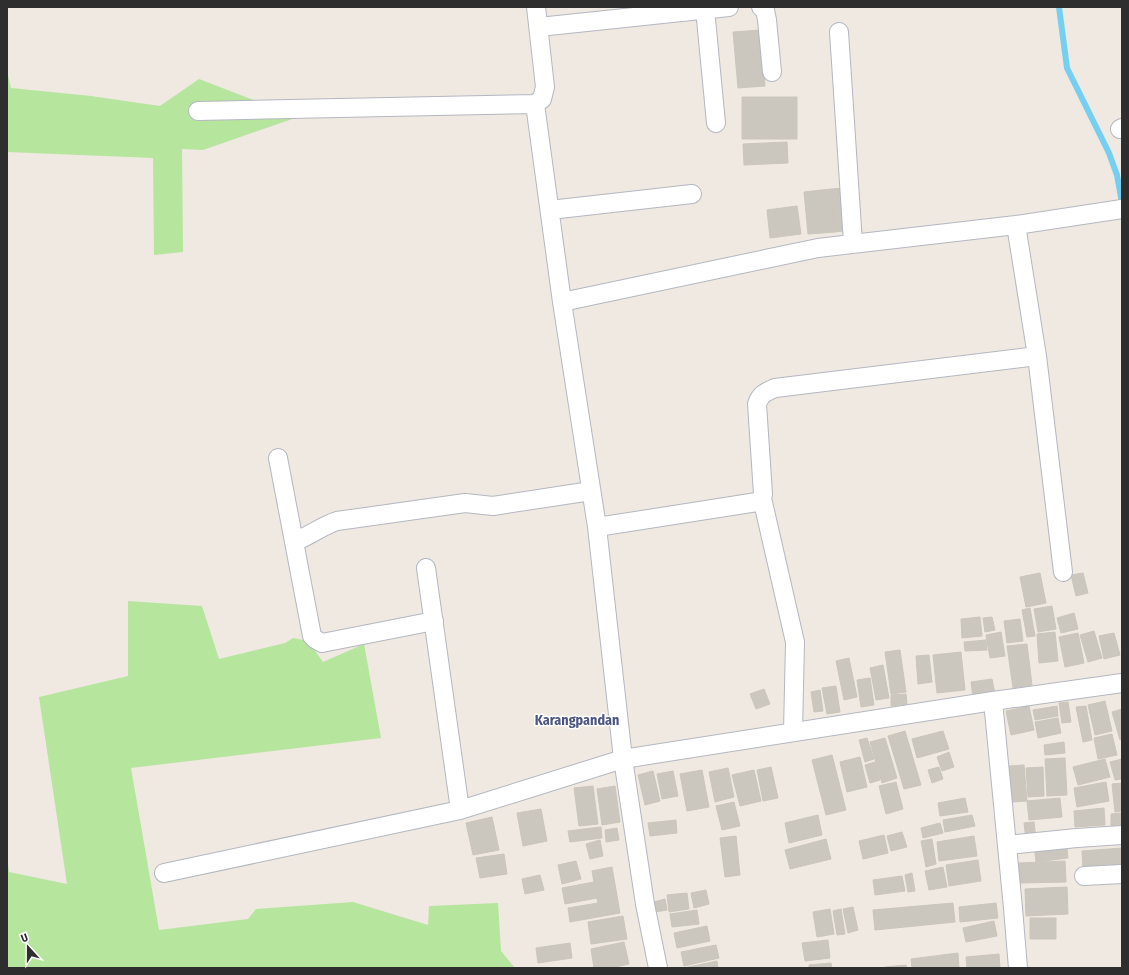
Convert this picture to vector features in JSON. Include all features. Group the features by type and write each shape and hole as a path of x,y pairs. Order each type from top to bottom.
{"street":[{"path":"198,111 536,104 542,99 545,87 536,7"},
{"path":"539,27 729,7"},
{"path":"761,7 765,10 767,20 772,72"},
{"path":"705,9 716,123"},
{"path":"839,32 853,243"},
{"path":"536,104 562,302 597,527 623,759 645,904 658,968"},
{"path":"550,210 692,194"},
{"path":"562,302 792,252 853,243 1016,225 1122,209"},
{"path":"1016,225 1037,356 1063,572"},
{"path":"793,732 795,642 762,498 763,494 757,404 759,397 775,388 1037,356"},
{"path":"278,458 312,636 322,644 434,621"},
{"path":"294,542 338,521 465,503 493,506 591,491"},
{"path":"597,527 757,502 762,498"},
{"path":"426,568 460,810"},
{"path":"164,873 460,810 623,759 993,701 1122,683"},
{"path":"993,701 1018,968"},
{"path":"1007,846 1077,838 1122,835"},
{"path":"1084,876 1122,874"}],"green space":[{"path":"7,71 11,88 91,96 160,106 199,79 298,117 203,150 182,149 183,252 154,255 153,158 7,152"},
{"path":"128,601 202,606 219,659 285,643 293,638 308,641 323,662 364,644 381,738 131,768 159,930 248,919 256,909 353,902 428,925 429,906 498,903 501,951 515,968 7,968 7,854 9,872 67,884 39,697 128,676"}],"building":[{"path":"761,30 765,86 738,88 733,32"},
{"path":"742,97 797,97 797,139 742,139"},
{"path":"787,142 788,163 744,165 743,144"},
{"path":"846,188 850,230 835,232 831,189"},
{"path":"831,189 835,232 808,234 804,192"},
{"path":"797,206 801,234 770,238 767,210"},
{"path":"1040,573 1046,603 1026,607 1020,577"},
{"path":"1083,573 1088,593 1076,596 1071,575"},
{"path":"1052,606 1056,629 1038,632 1034,609"},
{"path":"1030,608 1035,636 1027,637 1022,610"},
{"path":"1074,613 1078,629 1061,633 1057,618"},
{"path":"980,617 982,636 962,638 961,619"},
{"path":"992,617 995,630 985,632 983,618"},
{"path":"1020,619 1023,641 1007,643 1004,621"},
{"path":"1094,631 1102,658 1088,662 1080,635"},
{"path":"1001,632 1005,656 990,658 986,635"},
{"path":"1055,632 1058,661 1039,663 1037,634"},
{"path":"1078,633 1084,663 1065,667 1059,637"},
{"path":"1114,633 1120,655 1104,659 1099,636"},
{"path":"986,640 987,650 965,651 964,642"},
{"path":"1027,644 1032,685 1013,688 1007,646"},
{"path":"900,650 906,692 891,694 885,652"},
{"path":"961,652 965,690 937,693 933,655"},
{"path":"929,655 932,682 918,684 916,656"},
{"path":"849,658 857,697 844,700 836,661"},
{"path":"883,665 889,698 876,700 870,668"},
{"path":"870,678 874,705 861,707 857,680"},
{"path":"992,679 995,694 973,698 971,682"},
{"path":"836,686 840,712 827,714 822,688"},
{"path":"764,689 770,704 756,709 750,694"},
{"path":"820,690 823,711 814,712 811,692"},
{"path":"906,694 907,704 891,706 891,695"},
{"path":"1105,701 1112,731 1095,735 1088,705"},
{"path":"1068,702 1071,722 1062,723 1059,703"},
{"path":"1029,706 1034,730 1011,735 1006,711"},
{"path":"1057,706 1058,716 1035,720 1033,710"},
{"path":"1086,706 1092,740 1083,742 1076,707"},
{"path":"1122,709 1122,739 1120,740 1112,712"},
{"path":"1058,718 1061,733 1038,738 1035,722"},
{"path":"905,731 921,785 904,789 888,736"},
{"path":"943,731 949,749 917,758 912,739"},
{"path":"1112,734 1117,755 1098,759 1094,738"},
{"path":"867,738 874,759 865,762 859,740"},
{"path":"885,738 897,778 882,783 870,742"},
{"path":"1064,742 1065,753 1045,755 1044,745"},
{"path":"949,752 954,767 942,771 937,757"},
{"path":"832,755 846,810 826,815 812,760"},
{"path":"860,757 867,787 847,792 840,762"},
{"path":"1065,758 1067,795 1047,796 1045,759"},
{"path":"1105,759 1110,777 1078,785 1073,767"},
{"path":"1122,759 1122,779 1115,780 1110,762"},
{"path":"875,762 880,780 870,783 865,765"},
{"path":"1024,765 1027,801 1012,802 1009,766"},
{"path":"771,767 778,798 763,801 757,770"},
{"path":"939,767 943,779 932,783 928,770"},
{"path":"1043,767 1044,796 1028,797 1026,768"},
{"path":"728,768 734,797 715,802 709,772"},
{"path":"702,770 709,807 687,811 680,774"},
{"path":"754,770 761,801 740,806 732,775"},
{"path":"653,771 660,801 645,805 638,775"},
{"path":"673,771 678,796 662,799 657,774"},
{"path":"896,782 903,809 886,814 879,786"},
{"path":"1106,782 1109,801 1077,807 1074,788"},
{"path":"1122,783 1122,811 1115,812 1112,784"},
{"path":"593,786 598,824 579,826 574,788"},
{"path":"615,786 620,822 602,825 597,789"},
{"path":"965,798 968,812 940,816 938,803"},
{"path":"1060,798 1062,817 1029,820 1027,801"},
{"path":"734,802 740,826 722,830 716,806"},
{"path":"1104,808 1105,825 1075,827 1074,811"},
{"path":"541,809 547,841 523,846 517,813"},
{"path":"1122,813 1122,830 1111,830 1111,814"},
{"path":"818,815 822,835 789,843 785,823"},
{"path":"972,815 975,826 945,832 943,820"},
{"path":"492,817 499,850 473,855 466,823"},
{"path":"676,820 677,833 650,836 648,823"},
{"path":"1034,822 1036,839 1026,840 1024,823"},
{"path":"940,823 943,833 923,838 921,828"},
{"path":"601,827 602,838 570,842 568,831"},
{"path":"617,828 619,840 606,842 605,830"},
{"path":"902,832 907,847 891,851 887,836"},
{"path":"884,835 888,853 863,859 859,841"},
{"path":"736,836 740,875 725,877 720,838"},
{"path":"974,836 977,856 939,861 937,842"},
{"path":"826,839 831,859 790,869 785,850"},
{"path":"932,839 936,864 926,867 921,841"},
{"path":"600,840 603,856 590,859 586,844"},
{"path":"1066,840 1068,858 1036,862 1034,844"},
{"path":"1122,848 1122,867 1083,870 1082,851"},
{"path":"504,854 507,874 480,878 476,858"},
{"path":"978,860 981,881 949,886 946,865"},
{"path":"576,861 581,879 562,884 558,865"},
{"path":"1065,861 1066,882 1020,883 1019,863"},
{"path":"612,867 620,913 570,922 568,908 598,903 597,898 565,904 562,888 594,882 592,871"},
{"path":"943,867 947,887 929,890 925,871"},
{"path":"912,873 915,891 908,892 905,875"},
{"path":"540,875 544,890 525,894 522,879"},
{"path":"902,876 905,891 875,895 873,880"},
{"path":"1067,887 1068,914 1026,916 1025,889"},
{"path":"706,890 709,904 694,908 691,893"},
{"path":"687,893 689,909 669,912 667,895"},
{"path":"665,899 667,910 655,912 654,902"},
{"path":"953,903 955,922 875,930 873,910"},
{"path":"996,903 998,918 960,922 959,907"},
{"path":"853,907 858,930 848,933 843,909"},
{"path":"830,909 834,934 817,937 813,912"},
{"path":"841,909 845,934 837,935 833,911"},
{"path":"697,910 699,924 672,927 670,914"},
{"path":"623,916 627,939 591,944 588,922"},
{"path":"1030,918 1056,918 1056,939 1030,939"},
{"path":"994,921 997,936 966,942 963,928"},
{"path":"707,926 710,941 677,948 674,933"},
{"path":"828,940 830,958 805,961 802,943"},
{"path":"624,942 629,964 611,968 594,968 591,949"},
{"path":"570,943 572,958 538,963 536,948"},
{"path":"716,945 719,958 684,966 681,952"},
{"path":"958,953 959,968 912,968 911,959"},
{"path":"999,954 1000,968 967,968 966,957"},
{"path":"717,961 718,968 684,968"},
{"path":"831,963 832,968 809,968 809,965"},
{"path":"906,965 907,968 885,968 885,967"}],"waterway":[{"path":"1059,7 1067,68 1109,153 1117,175 1122,203"}],"district":[{"name":"Karangpandan","path":"577,720"}]}
